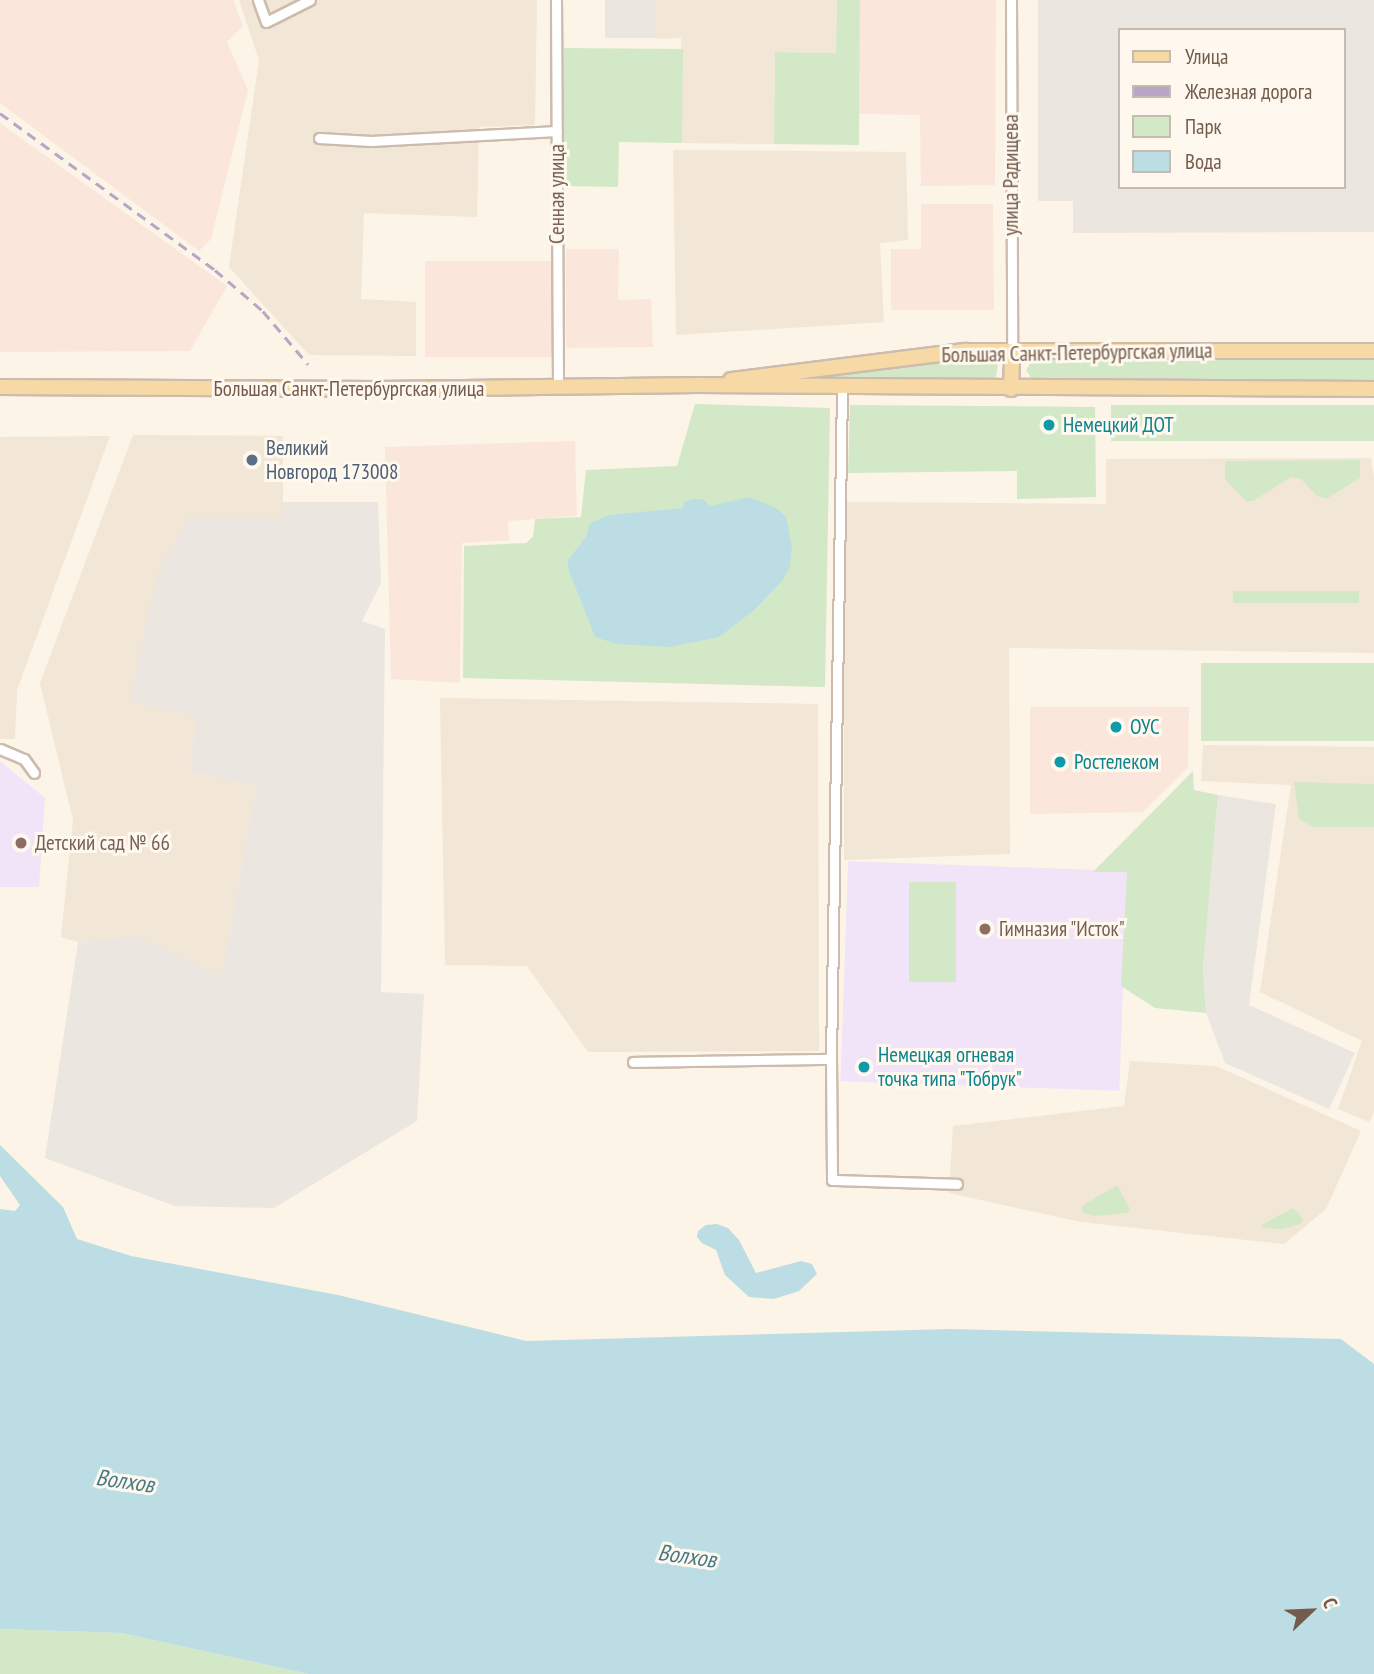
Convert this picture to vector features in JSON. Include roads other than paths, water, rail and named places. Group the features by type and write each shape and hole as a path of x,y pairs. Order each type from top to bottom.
{"main road":[{"name":"Большая Санкт-Петербургская улица","path":"698,385 759,375 965,351 1374,351"},
{"path":"1011,389 1012,351"},
{"name":"Большая Санкт-Петербургская улица","path":"0,387 558,388 698,385 842,388 1374,389"}],"street":[{"path":"257,0 266,22 310,0"},
{"name":"Сенная улица","path":"556,0 558,388"},
{"name":"улица Радищева","path":"1011,0 1012,351"},
{"path":"319,138 371,141 557,131"},
{"path":"842,388 831,1059 832,1180 957,1184"},
{"path":"0,749 24,759 34,773"},
{"path":"633,1062 831,1059"}],"water":[{"path":"749,497 776,508 786,517 792,548 790,567 783,580 753,611 719,637 670,647 617,644 595,637 568,568 568,560 586,537 590,523 609,515 683,508 684,502 693,499 703,499 710,506"},
{"name":"Волхов","path":"0,1145 63,1207 77,1239 131,1256 338,1295 526,1341 950,1329 1341,1339 1374,1364 1374,1674 309,1674 121,1633 0,1629 0,1209 15,1211 20,1205 0,1176"},
{"path":"717,1224 728,1228 739,1240 756,1273 801,1261 812,1264 817,1274 799,1291 774,1299 749,1297 725,1275 716,1250 702,1243 697,1237 698,1231 706,1225"}],"railway":[{"path":"0,113 215,270 263,311 308,364"}],"place":[{"name":"Немецкий ДОТ","path":"1049,425"},
{"name":"Великий Новгород 173008","path":"252,460"},
{"name":"ОУС","path":"1116,727"},
{"name":"Ростелеком","path":"1060,762"},
{"name":"Детский сад № 66","path":"21,843"},
{"name":"Гимназия \"Исток\"","path":"985,929"},
{"name":"Немецкая огневая точка типа \"Тобрук\"","path":"864,1067"}]}
